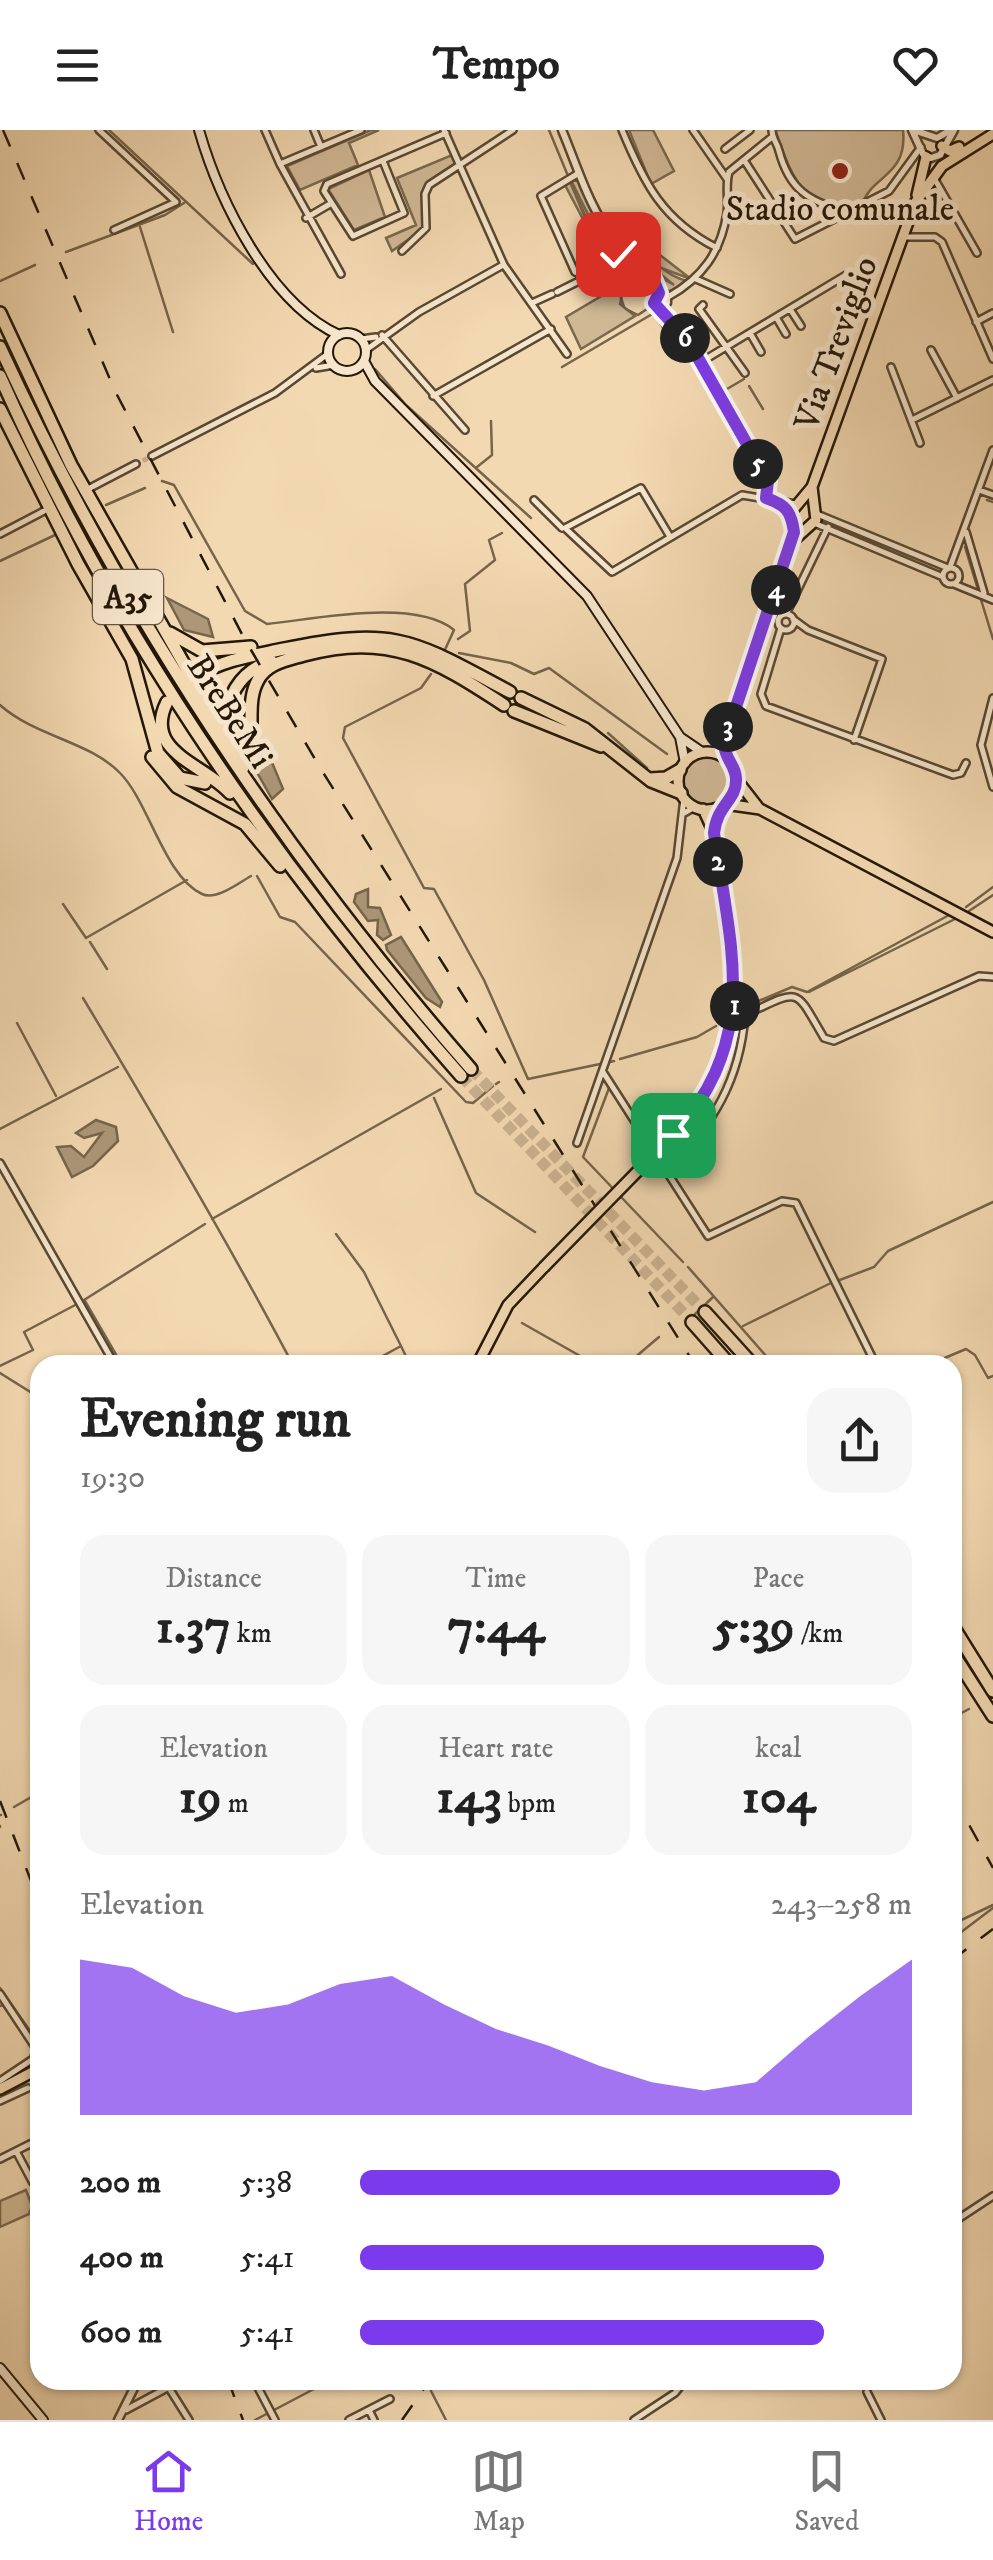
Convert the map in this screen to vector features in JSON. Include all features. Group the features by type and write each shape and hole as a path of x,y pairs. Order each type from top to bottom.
{"highway":[{"path":"0,314 71,465 280,833"},
{"name":"BreBeMi","path":"0,347 126,594 280,833 466,1073 302,884 201,740 127,620 53,486 0,376"},
{"path":"0,409 78,564 132,659 153,742 164,763 180,778 205,782"},
{"path":"156,616 174,638 202,651 373,636 415,643 585,730 646,778 682,795"},
{"path":"196,676 239,656 330,640"},
{"path":"232,745 226,716 237,685 262,664 352,646 400,649 433,662 509,708 605,747"},
{"path":"244,762 253,739 252,698 258,678 276,663 306,654"},
{"path":"166,702 160,726 167,745 225,788 268,846 283,858"},
{"path":"146,704 149,746 164,776 238,818 302,884"},
{"path":"646,778 666,778 683,766"},
{"path":"705,1312 744,1355"},
{"path":"692,1322 721,1355"},
{"path":"962,1640 993,1691"},
{"path":"962,1668 993,1716"}],"main road":[{"path":"198,130 224,201 249,244 322,327 361,339 366,350 364,361 375,380 587,596 680,737 705,752 725,758"},
{"path":"936,148 952,150 993,132"},
{"path":"915,203 942,166 993,132"},
{"path":"936,148 942,166"},
{"path":"915,203 936,148"},
{"name":"Via Treviglio","path":"812,487 872,306 915,203"},
{"path":"322,327 334,365 375,380"},
{"path":"329,350 339,335"},
{"path":"353,370 364,361"},
{"path":"760,809 725,758 730,720 793,540 792,516 812,487"},
{"path":"793,540 814,518 812,487"},
{"path":"799,503 814,518"},
{"path":"792,516 796,524 814,518"},
{"path":"683,766 705,752 730,720"},
{"path":"481,1355 496,1322 544,1266 673,1135 716,1076 734,1012 734,979 714,833 699,808 682,795 680,737"},
{"path":"714,833 736,779"},
{"path":"699,808 760,809 990,928"},
{"path":"0,2087 30,2073"},
{"path":"0,2368 43,2420"}],"street":[{"path":"99,130 176,204 114,230"},
{"path":"264,130 306,218 341,274"},
{"path":"314,130 321,147"},
{"path":"280,164 361,130"},
{"path":"402,252 426,228 425,194 429,185 514,130"},
{"path":"562,130 596,211 624,250 652,276 659,293 668,297"},
{"path":"622,130 652,197 686,231 717,248"},
{"path":"662,307 668,297 696,278 717,248 727,213 727,180 693,130"},
{"path":"725,149 750,130"},
{"path":"912,130 936,148"},
{"path":"744,160 792,238 890,191 911,166 952,130"},
{"path":"383,161 404,210 400,217 352,236 324,188 445,132 504,264 567,354"},
{"path":"727,180 772,134 797,191 812,202 848,214"},
{"path":"580,173 541,199 581,276"},
{"path":"932,176 977,253"},
{"path":"306,218 331,203"},
{"path":"902,237 934,237 946,251 993,360"},
{"path":"531,304 579,282 581,276 624,250"},
{"path":"366,350 381,336 504,264"},
{"path":"703,361 848,275 872,306"},
{"path":"696,278 730,294"},
{"path":"659,293 654,303 662,307 703,361 768,481 766,498"},
{"path":"703,305 698,309 746,372"},
{"path":"790,309 800,326"},
{"path":"976,322 993,313"},
{"path":"776,317 786,334"},
{"path":"433,396 551,330"},
{"path":"750,333 761,352"},
{"path":"361,339 381,336"},
{"path":"381,336 465,430"},
{"path":"152,456 275,394 313,369 329,350"},
{"path":"931,350 957,398"},
{"path":"313,369 334,365"},
{"path":"891,367 920,443"},
{"path":"912,420 993,380"},
{"path":"943,577 952,568 993,450"},
{"path":"90,488 136,464"},
{"path":"669,535 641,488 566,528 612,572 742,494 783,504 799,503"},
{"path":"979,490 993,494"},
{"path":"534,500 562,528"},
{"path":"783,504 792,516"},
{"path":"0,534 44,511"},
{"path":"814,518 828,528 952,568"},
{"path":"814,518 890,549 968,592 993,600"},
{"path":"828,528 792,605 787,629 761,694 764,703 953,775 961,773 966,763"},
{"path":"966,529 984,593"},
{"path":"952,568 956,582"},
{"path":"787,629 779,619 790,617 803,626 881,657 854,740"},
{"path":"787,629 803,626"},
{"path":"993,698 980,745 993,787"},
{"path":"576,1143 676,863 682,795"},
{"path":"682,814 699,808"},
{"path":"668,1169 704,1132 724,1102 738,1063 745,1015 780,999 797,998 806,1002 824,1038 834,1041 979,976 993,977"},
{"path":"603,1069 708,1236 782,1202 796,1203 871,1355"},
{"path":"0,1163 109,1355"},
{"path":"0,1994 30,2036"},
{"path":"0,2087 30,2062"},
{"path":"0,2102 28,2088"},
{"path":"0,2159 30,2144"},
{"path":"16,2151 30,2178"},
{"path":"962,2216 993,2196"},
{"path":"120,2420 133,2390"},
{"path":"126,2410 165,2390"},
{"path":"170,2390 188,2420"},
{"path":"259,2390 272,2414"},
{"path":"634,2420 677,2390"},
{"path":"867,2392 881,2420"},
{"path":"349,2420 390,2399"},
{"path":"120,2420 129,2400"},
{"path":"369,2410 374,2420"}],"shaded area":[{"path":"379,130 349,143 358,165 300,190 287,166"},
{"path":"629,130 653,130 674,171 651,184"},
{"name":"Stadio comunale","path":"775,130 903,130 903,145 895,166 863,203 843,207 827,205 803,189"},
{"path":"452,155 457,166 426,185 426,227 392,251 386,238 416,225 397,178"},
{"path":"369,170 385,217 354,230 328,189"},
{"path":"571,180 579,181 616,247 614,255 604,259 565,185 570,182 586,220 604,247"},
{"path":"638,238 691,279 663,269 688,281 670,291 661,288 656,275 674,285 628,248","holes":["633,252 650,254 660,267 647,258"]},
{"path":"625,282 620,304 635,316 581,349 566,317"},
{"path":"167,598 208,619 213,637 184,630"},
{"path":"266,748 283,789 272,799 254,767"},
{"path":"707,756 725,763 732,781 725,799 707,806 689,799 682,781 689,763"},
{"path":"368,889 368,907 380,908 391,935 383,940 377,935 378,920 368,921 354,902 356,894"},
{"path":"401,937 442,1002 440,1007 426,998 387,950 386,945"},
{"path":"96,1120 116,1127 118,1141 93,1166 72,1177 57,1147 71,1146 84,1157 102,1133 84,1138 76,1133"},
{"path":"26,2190 29,2214 0,2227 0,2201"}],"waterway":[{"path":"109,130 253,264"},
{"path":"549,130 568,176"},
{"path":"571,182 585,215 610,255"},
{"path":"66,252 165,215 184,203"},
{"path":"140,227 173,332"},
{"path":"614,261 627,283 620,295 624,307"},
{"path":"0,281 35,265"},
{"path":"626,309 638,315 647,309"},
{"path":"562,367 654,313 673,344 682,342"},
{"path":"691,338 720,387 727,389 744,379"},
{"path":"375,369 406,405 531,518"},
{"path":"749,386 763,409"},
{"path":"477,467 492,455 491,421"},
{"path":"162,481 174,485 245,611 267,624 364,613 415,615 437,620 454,630 443,654"},
{"path":"106,505 145,488"},
{"path":"987,500 993,502"},
{"path":"458,639 470,631 465,584 495,560 489,540 502,533"},
{"path":"0,561 55,535"},
{"path":"965,547 993,639"},
{"path":"459,653 511,663 534,674 549,668 667,754"},
{"path":"431,674 421,688 345,727 343,738 424,888 434,889 484,980 528,1079 600,1064"},
{"path":"0,705 30,725 93,753 120,773 177,872 202,894 221,893 251,876"},
{"path":"608,733 647,768"},
{"path":"257,876 280,917 295,922 466,1102 473,1103 493,1086"},
{"path":"63,904 86,938 187,880"},
{"path":"966,907 993,887"},
{"path":"969,911 993,895"},
{"path":"749,1005 792,987 807,992 951,914"},
{"path":"809,992 957,918"},
{"path":"90,942 107,969"},
{"path":"83,998 288,1355"},
{"path":"17,1023 56,1096"},
{"path":"620,1059 697,1037 716,1026"},
{"path":"610,1062 614,1061"},
{"path":"0,1129 118,1067"},
{"path":"609,1088 583,1157 683,1262"},
{"path":"212,1219 441,1089"},
{"path":"434,1098 476,1193 535,1232"},
{"path":"837,1281 874,1267 888,1251 993,1202"},
{"path":"84,1300 205,1224"},
{"path":"336,1234 364,1272 401,1346"},
{"path":"688,1267 765,1355"},
{"path":"743,1326 833,1282"},
{"name":"BreBeMi","path":"693,1316 713,1297"},
{"path":"85,1301 116,1355"},
{"path":"0,1366 33,1350 24,1332 79,1303"},
{"path":"522,1323 578,1355"},
{"path":"638,1355 659,1337"},
{"path":"384,1355 401,1346 405,1355"},
{"path":"952,1355 966,1349 975,1355 988,1378 993,1376"},
{"path":"0,1373 30,1392"},
{"path":"962,1713 969,1709"},
{"path":"14,1807 30,1798"},
{"path":"962,1920 993,1905"},
{"path":"962,1931 993,1908"},
{"path":"0,1988 30,2031"},
{"path":"979,2202 993,2192"},
{"path":"255,2420 312,2390"},
{"path":"639,2420 682,2390"},
{"path":"431,2391 446,2420"}],"tunnel":[{"path":"136,464 152,456"},
{"path":"471,1069 705,1312"},
{"path":"461,1076 692,1322"}],"railway":[{"path":"3,130 115,391 244,638 319,766 689,1355"},
{"path":"0,1801 30,1878"},
{"path":"962,1812 993,1868"},
{"path":"962,1952 993,1929"},
{"path":"232,2390 243,2420"},
{"path":"402,2420 423,2390"}],"place":[{"name":"Stadio comunale","path":"840,171"}],"route":[{"path":"618,254 624,250 652,276 659,293 654,303 662,307 666,319 689,342 768,481 766,498 783,504 792,514 794,532 724,743 725,758 736,779 733,795 718,810 714,833 734,979 728,1045 707,1092 673,1135"}]}
